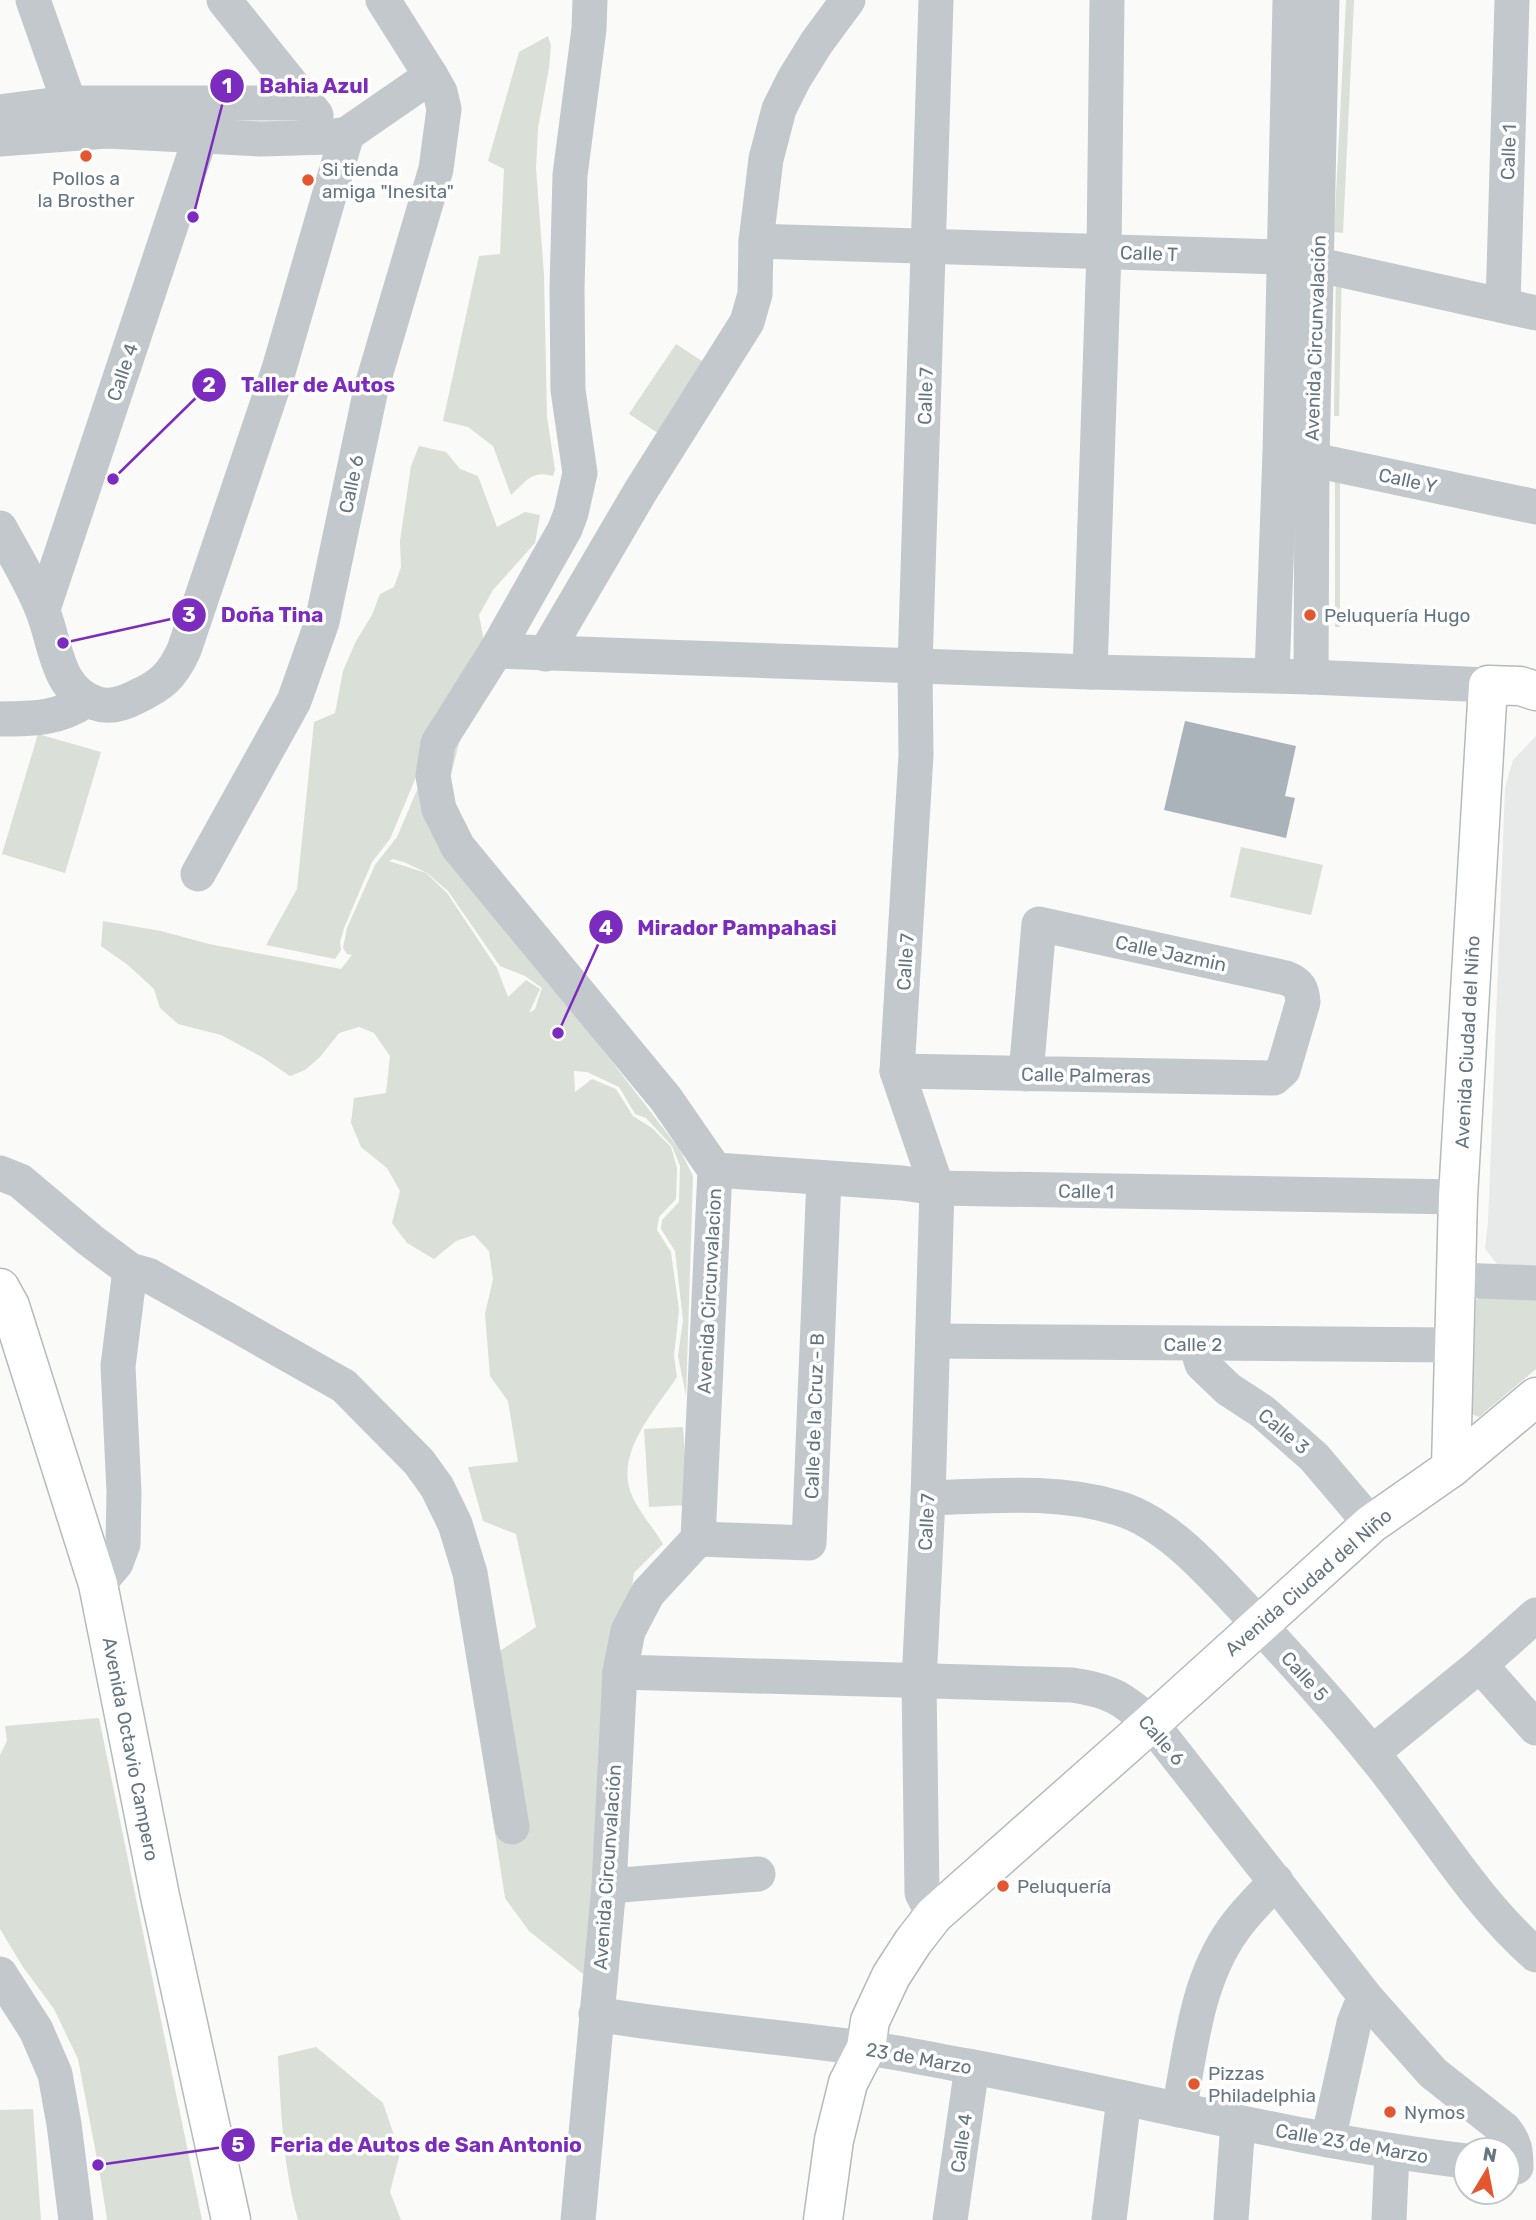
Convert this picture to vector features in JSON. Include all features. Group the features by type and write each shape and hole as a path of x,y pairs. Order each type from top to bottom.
{"main road":[{"name":"Avenida Ciudad del Niño","path":"823,2220 837,2129 848,2083 866,2048 870,2021 891,1976 934,1915 1152,1723 1371,1524 1451,1468 1458,1197 1520,686"},
{"name":"Avenida Octavio Campero","path":"0,1287 10,1306 98,1584 160,1896 231,2220"},
{"path":"1451,1468 1536,1397"}],"street":[{"path":"33,0 65,90 67,103"},
{"path":"224,0 320,120 337,135"},
{"name":"Calle 6","path":"198,874 294,701 322,622 371,389 436,169 444,109 440,92 383,0"},
{"name":"Avenida Circunvalacion","path":"590,0 589,29 570,176 567,289 568,390 580,473 565,529 496,651 438,743 433,776 439,809 458,846 666,1099 715,1170 698,1539"},
{"path":"545,654 640,492 747,322 755,294 755,241 766,159 779,109 817,42 848,0"},
{"name":"Calle 7","path":"934,1915 922,1893 919,1682 928,1498 937,1188 897,1071 916,768 915,666 936,0"},
{"path":"1090,672 1104,251 1107,0"},
{"name":"Avenida Circunvalación","path":"1290,0 1283,257 1311,677"},
{"name":"Avenida Circunvalación","path":"1272,675 1317,265 1322,0"},
{"name":"Calle 1","path":"1512,0 1520,309"},
{"path":"0,139 107,131 261,139 337,135 431,76"},
{"path":"0,112 67,103 306,103"},
{"name":"Calle 4","path":"43,609 201,135"},
{"path":"0,528 43,609 62,674 73,690 99,704 116,705 159,686 175,668 184,650 279,369 337,135"},
{"name":"Calle T","path":"755,241 1283,257 1520,309"},
{"name":"Calle Y","path":"1296,456 1536,507"},
{"path":"496,651 1090,672 1272,675 1520,686"},
{"path":"0,719 43,719 70,711 86,699"},
{"name":"Calle Jazmin","path":"1026,1074 1039,924 1295,982 1300,987 1303,1002 1283,1070 1274,1078"},
{"name":"Calle Palmeras","path":"897,1071 1274,1078"},
{"name":"Calle 1","path":"715,1170 902,1183 937,1188 1458,1197"},
{"path":"0,1172 20,1181 130,1270 148,1275 344,1386 419,1462 437,1486 455,1524 470,1573 512,1827"},
{"name":"Calle de la Cruz - B","path":"698,1539 809,1543 824,1178"},
{"path":"98,1584 116,1563 123,1544 124,1492 118,1366 130,1270"},
{"path":"1455,1280 1536,1283"},
{"name":"Calle 2","path":"933,1341 1453,1345"},
{"name":"Calle 3","path":"1196,1344 1202,1364 1228,1390 1263,1412 1314,1457 1371,1524"},
{"path":"72,1498 104,1504 116,1500 124,1492"},
{"name":"Calle 5","path":"928,1498 1039,1495 1084,1500 1120,1508 1149,1521 1198,1560 1258,1624 1372,1753 1516,1937 1536,1955"},
{"name":"Avenida Circunvalación","path":"578,2220 608,1886 620,1672 628,1631 648,1593 698,1539"},
{"path":"1372,1753 1480,1665 1536,1615"},
{"path":"1480,1665 1536,1728"},
{"name":"Calle 6","path":"620,1672 1072,1685 1098,1689 1122,1699 1152,1723 1368,2000 1433,2073 1510,2136"},
{"path":"608,1886 758,1874"},
{"path":"1179,2110 1201,1997 1213,1965 1233,1929 1276,1881"},
{"path":"0,1973 36,2030 55,2074 76,2220"},
{"path":"1328,2140 1354,2023 1360,2008 1368,2000"},
{"name":"23 de Marzo","path":"596,2014 665,2026 866,2048 972,2067 1238,2123"},
{"name":"Calle 4","path":"950,2220 972,2067"},
{"path":"1109,2220 1124,2098"},
{"path":"1231,2220 1238,2123"},
{"name":"Calle 23 de Marzo","path":"1238,2123 1392,2152 1452,2159"},
{"path":"1389,2220 1392,2152"}],"shaded area":[{"path":"1346,0 1354,0 1343,233 1334,232"},
{"path":"548,36 551,46 549,68 538,128 536,168 544,275 547,417 555,470 553,476 539,474 530,478 511,495 493,446 468,427 443,421 479,256 500,254 504,169 488,161 519,52"},
{"path":"1336,263 1342,263 1339,416 1334,416"},
{"path":"676,344 708,365 661,435 629,414"},
{"path":"419,446 446,452 460,469 478,476 497,527 525,512 540,515 535,543 493,590 479,615 483,636 483,660 440,720 390,839 372,862 344,928 341,950 335,959 266,945 297,889 314,722 335,713 343,671 356,641 372,615 380,594 394,587 401,567 400,541 411,466"},
{"path":"1335,453 1340,453 1340,627 1335,627"},
{"path":"474,683 442,811 492,906 680,1150 693,1176 686,1396 678,1356 683,1320 675,1251 661,1229 662,1220 679,1202 680,1166 672,1146 646,1118 635,1114 619,1087 587,1072 574,1071 575,1092 592,1079 616,1089 633,1116 652,1128 671,1147 677,1168 676,1199 659,1217 657,1230 671,1252 679,1310 674,1356 677,1377 639,1434 628,1466 628,1482 633,1498 663,1544 634,1573 608,1754 588,1978 529,1931 505,1898 470,1671 536,1627 516,1534 483,1521 468,1467 518,1462 508,1401 490,1376 485,1314 493,1279 489,1251 474,1235 456,1241 434,1259 407,1243 392,1223 400,1191 387,1168 361,1147 351,1123 354,1098 386,1093 390,1056 374,1033 359,1027 339,1033 320,1057 305,1070 290,1076 221,1035 178,1024 160,1008 154,989 128,965 101,946 103,921 341,969 352,955 347,954 343,948 347,928 375,865 397,837 446,722","holes":["393,859 427,873 448,891 500,966 525,976 542,988 535,1009 529,1013 540,989 526,980 508,997 497,968 447,893 426,873 389,861"]},
{"path":"38,734 101,752 65,873 2,854"},
{"path":"1536,736 1536,1266 1497,1264 1485,1249 1505,788 1513,760"},
{"path":"1241,847 1323,865 1311,915 1230,897"},
{"path":"1483,1294 1536,1296 1536,1369 1479,1417 1471,1414 1476,1300"},
{"path":"683,1427 688,1505 649,1507 644,1429"},
{"path":"99,1718 202,2220 107,2220 78,2059 54,2009 23,1967 0,1929 0,1755 7,1741 5,1726"},
{"path":"316,2047 383,2103 400,2153 390,2192 401,2220 298,2220 286,2159 278,2056"},
{"path":"33,2109 41,2220 0,2220 0,2110"}],"building":[{"path":"1185,721 1296,746 1285,796 1295,798 1286,838 1164,810"}],"place":[{"name":"Pollos a la Brosther","path":"86,156"},
{"name":"Si tienda amiga \"Inesita\"","path":"308,180"},
{"name":"Bahia Azul","path":"193,217"},
{"name":"Taller de Autos","path":"113,479"},
{"name":"Peluquería Hugo","path":"1310,615"},
{"name":"Doña Tina","path":"63,643"},
{"name":"Mirador Pampahasi","path":"558,1033"},
{"name":"Peluquería","path":"1003,1886"},
{"name":"Pizzas Philadelphia","path":"1194,2084"},
{"name":"Nymos","path":"1390,2112"},
{"name":"Feria de Autos de San Antonio","path":"98,2165"}]}
